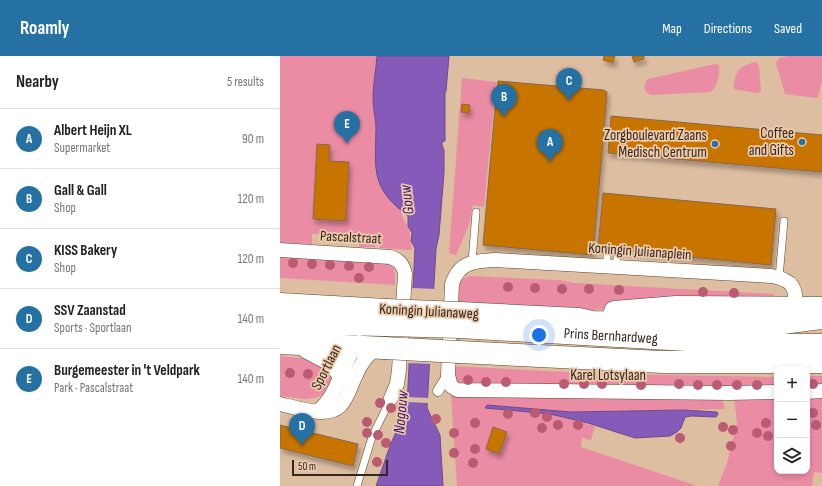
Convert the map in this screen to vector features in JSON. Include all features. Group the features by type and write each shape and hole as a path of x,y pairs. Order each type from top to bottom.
{"main road":[{"name":"Koningin Julianaweg","path":"280,303 386,317"},
{"name":"Koningin Julianaweg","path":"460,320 579,318 592,321 774,325 796,315 822,307"},
{"name":"Koningin Julianaweg","path":"796,315 822,319"},
{"name":"Prins Bernhardweg","path":"280,323 386,317 460,320 774,346 822,345"},
{"name":"Prins Bernhardweg","path":"290,343 355,348 663,362 822,362"},
{"path":"290,343 331,360 342,372"}],"street":[{"name":"Pascalstraat","path":"280,250 390,257 401,263 405,274 399,370 397,384 391,398"},
{"name":"Koningin Julianaplein","path":"467,265 495,260 569,261 611,267 779,278"},
{"path":"438,391 448,376 452,284 454,279 467,265"},
{"path":"779,278 790,282 794,287 796,315"},
{"name":"Sportlaan","path":"318,411 332,396 342,372 355,348 363,338 386,317"},
{"name":"Sportlaan","path":"280,404 305,410 318,411 332,410 341,405 358,370 368,355 380,348"},
{"name":"Karel Lotsylaan","path":"448,376 451,386 460,391 774,392"},
{"path":"810,392 822,392"}],"lane":[{"path":"467,265 476,212"},
{"path":"779,278 784,221"},
{"path":"608,250 611,267"},
{"path":"611,267 618,250"},
{"path":"357,486 372,437 391,398"}],"shaded area":[{"path":"280,56 427,56 402,216 409,229 412,250 380,248 381,237 374,237 375,247 359,247 359,236 312,234 312,244 280,243"},
{"path":"788,56 822,56 822,80 818,97 785,94 776,63 779,58"},
{"path":"754,62 759,66 761,91 758,93 734,89 734,82 739,69"},
{"path":"715,64 719,65 719,76 717,84 710,92 651,95 645,90 646,81 648,79"},
{"path":"462,78 496,82 484,207 473,205 469,225 456,255 449,253"},
{"path":"280,256 388,263 393,266 395,285 280,278"},
{"path":"470,276 560,280 575,283 775,294 772,298 680,302 581,311 459,306 459,288 462,279"},
{"path":"280,356 319,360 331,372 331,380 328,389 322,395 315,398 305,399 280,396"},
{"path":"450,366 609,374 774,377 774,387 456,383"},
{"path":"810,376 822,376 822,386 810,386"},
{"path":"511,394 722,399 725,409 571,412 487,405 550,414 595,426 591,440 582,438 581,447 697,486 457,486 451,395"},
{"path":"822,395 822,473 814,472 812,486 718,486 727,463 737,423 734,398 774,396 774,474 810,474 810,396"}],"water":[{"name":"Gouw","path":"377,56 449,56 445,93 445,141 442,142 444,150 444,173 439,235 436,249 427,408 440,435 443,486 376,486 390,446 407,406 415,248 411,241 412,233 408,226 408,216 396,206 381,187 376,168 376,125 373,106 373,88"},
{"path":"487,405 571,412 684,410 717,412 718,414 716,417 685,417 681,428 670,436 635,438 588,423 550,414 485,408"}],"pier":[{"path":"412,288 437,289 433,364 408,363"},
{"path":"407,397 430,398 429,403 407,402"}],"building":[{"path":"604,56 615,56 613,63 603,60"},
{"path":"632,56 644,56 644,59 634,62"},
{"path":"498,81 604,90 607,92 593,253 591,255 483,245"},
{"path":"462,104 470,105 469,113 461,112"},
{"name":"Zorgboulevard Zaans Medisch Centrum","path":"611,116 822,135 822,172 608,153"},
{"path":"317,144 330,145 329,161 349,162 346,221 313,219"},
{"path":"603,193 776,209 771,265 598,248"},
{"path":"280,425 358,444 353,466 280,448"},
{"path":"493,427 507,432 499,454 486,449"}],"place":[{"name":"KISS Bakery","path":"569,101"},
{"name":"Gall & Gall","path":"504,117"},
{"name":"Coffee and Gifts","path":"802,142"},
{"name":"Burgemeester in 't Veldpark","path":"347,144"},
{"name":"Zorgboulevard Zaans Medisch Centrum","path":"715,144"},
{"name":"Albert Heijn XL","path":"550,162"},
{"name":"SSV Zaanstad","path":"302,446"}],"water label":[{"name":"Nagouw","path":"400,412"}]}
